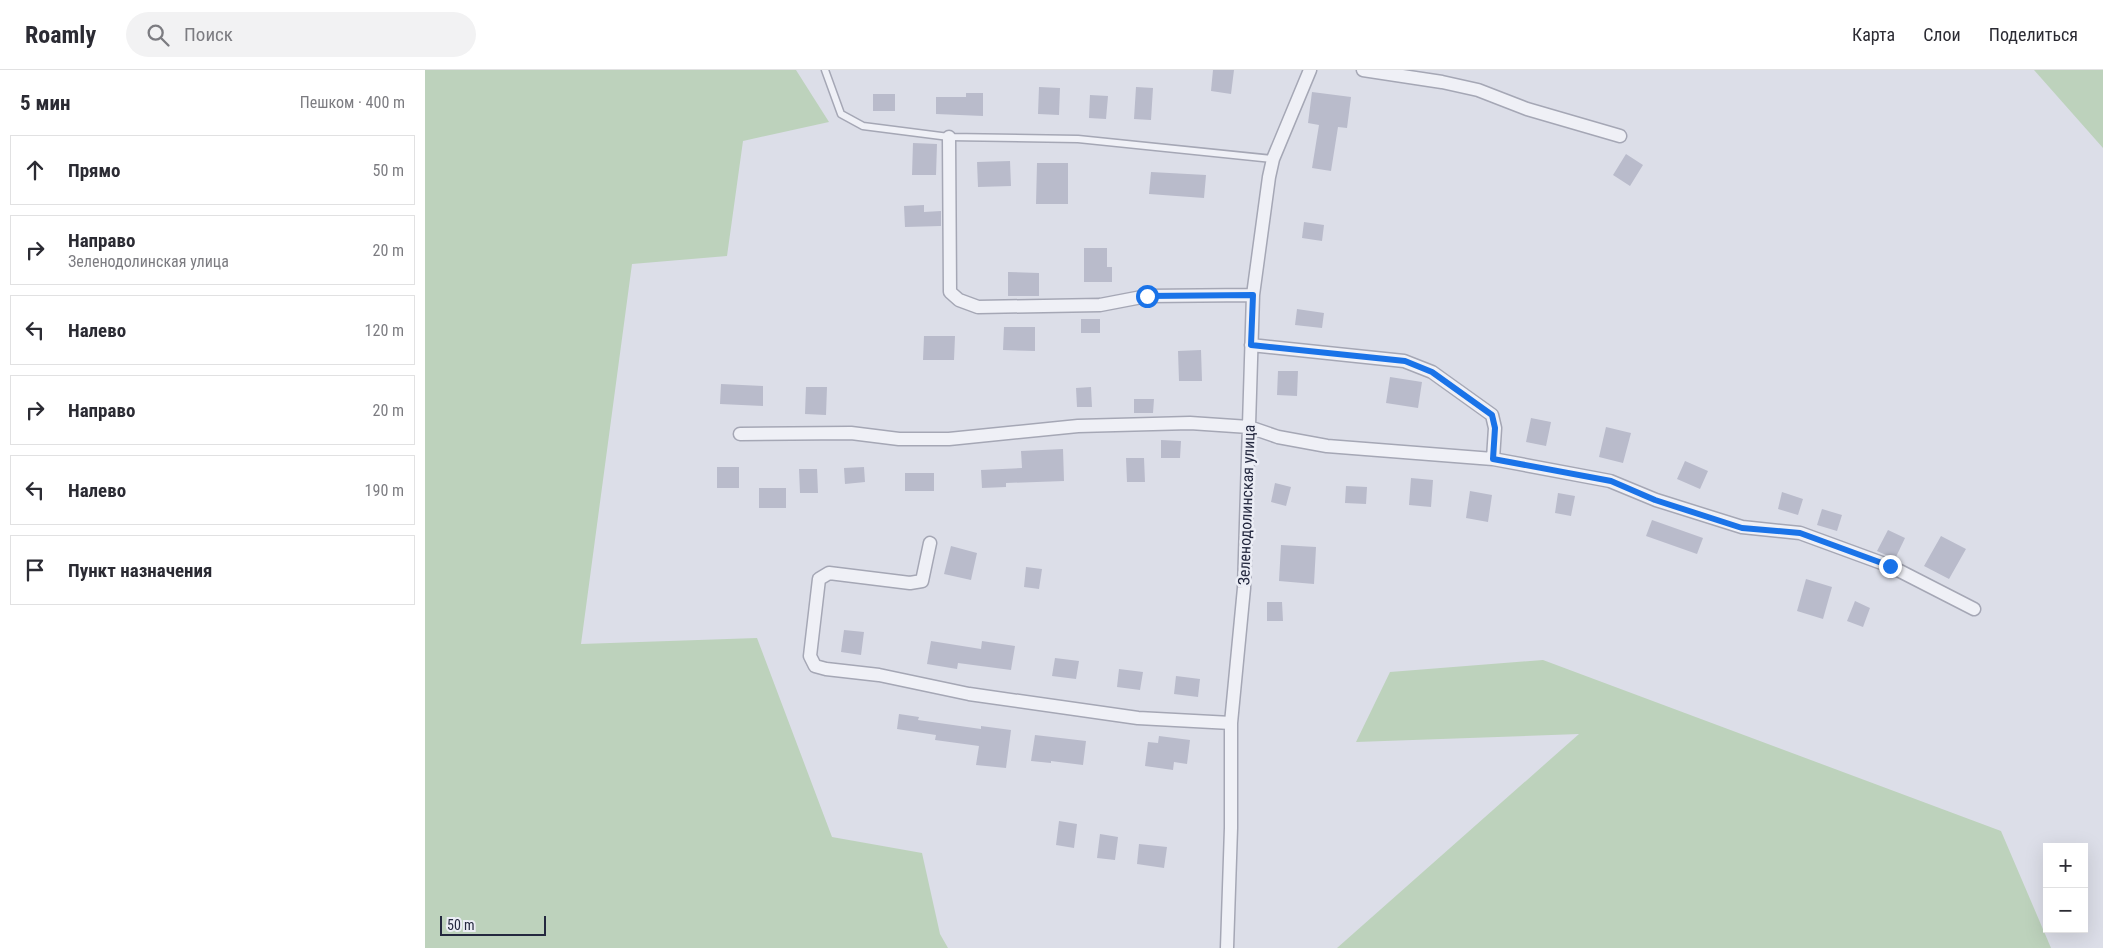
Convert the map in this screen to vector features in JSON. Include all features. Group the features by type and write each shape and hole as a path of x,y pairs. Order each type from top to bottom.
{"street":[{"name":"Зеленодолинская улица","path":"1227,948 1231,828 1231,723 1244,588 1253,295 1273,159 1310,70"},
{"path":"1363,70 1442,82 1478,90 1527,108 1620,136"},
{"path":"949,137 950,292 959,300 978,307 1072,306 1100,305 1126,298 1147,296 1253,295"},
{"path":"1251,345 1405,361 1432,372 1492,415 1495,428 1493,459"},
{"path":"740,434 851,433 899,439 949,439 1078,426 1190,424 1249,427 1278,437 1327,446 1493,459 1611,481 1655,500 1742,528 1800,533 1890,566 1974,609"},
{"path":"931,543 922,581 910,583 829,573 819,579 809,656 815,666 826,670 879,675 969,694 1129,717 1231,723"}],"lane":[{"path":"825,70 841,114 863,126 949,137 1078,139 1273,159"}],"green space":[{"path":"425,70 796,70 829,122 743,141 727,256 632,264 581,644 757,638 832,837 922,853 940,934 948,948 425,948"},
{"path":"2034,70 2103,70 2103,148"},
{"path":"1543,660 2001,831 2051,948 1337,948 1579,734 1356,742 1390,672"}],"building":[{"path":"1213,70 1234,70 1231,94 1211,91"},
{"path":"1039,87 1060,88 1059,115 1038,114"},
{"path":"1136,87 1153,88 1151,120 1134,119"},
{"path":"1312,92 1351,97 1347,128 1338,127 1331,171 1312,168 1319,125 1308,123"},
{"path":"966,93 983,93 983,116 936,114 936,97 966,97"},
{"path":"873,94 895,94 895,111 873,111"},
{"path":"1090,95 1108,96 1106,119 1089,118"},
{"path":"913,143 937,144 936,175 912,175"},
{"path":"1626,154 1643,165 1630,186 1613,175"},
{"path":"1010,161 1011,186 978,187 977,162"},
{"path":"1037,163 1068,163 1068,204 1036,204"},
{"path":"1151,172 1206,175 1204,198 1149,194"},
{"path":"924,205 924,212 941,211 941,226 905,227 904,206"},
{"path":"1304,222 1324,225 1322,241 1302,238"},
{"path":"1084,248 1107,248 1107,267 1112,267 1112,282 1084,282"},
{"path":"1008,272 1039,273 1039,296 1008,296"},
{"path":"1297,309 1324,313 1322,328 1295,325"},
{"path":"1081,319 1100,319 1100,333 1081,333"},
{"path":"1004,327 1035,327 1035,351 1003,350"},
{"path":"924,336 955,336 954,360 923,360"},
{"path":"1201,350 1202,381 1179,381 1178,351"},
{"path":"1278,371 1298,371 1297,396 1277,395"},
{"path":"1390,377 1422,382 1418,408 1386,403"},
{"path":"721,384 763,386 763,406 720,404"},
{"path":"806,387 827,387 826,415 805,414"},
{"path":"1091,387 1092,407 1077,407 1076,388"},
{"path":"1134,399 1154,399 1153,413 1134,413"},
{"path":"1531,418 1551,422 1546,446 1526,442"},
{"path":"1606,427 1631,433 1623,463 1599,457"},
{"path":"1161,440 1181,441 1180,458 1161,458"},
{"path":"1063,449 1064,481 1006,483 1006,487 982,488 981,470 1022,468 1021,451"},
{"path":"1126,458 1144,458 1145,482 1127,482"},
{"path":"1685,461 1708,471 1700,489 1677,479"},
{"path":"717,467 739,467 739,488 717,488"},
{"path":"864,467 865,482 845,484 844,468"},
{"path":"799,469 817,469 818,493 800,493"},
{"path":"905,473 934,473 934,491 905,491"},
{"path":"1411,478 1433,480 1431,507 1409,505"},
{"path":"1275,483 1291,487 1286,506 1271,502"},
{"path":"1346,486 1367,487 1366,504 1345,503"},
{"path":"759,488 786,488 786,508 759,508"},
{"path":"1470,491 1492,495 1488,522 1466,518"},
{"path":"1782,492 1803,499 1798,515 1778,509"},
{"path":"1558,493 1575,496 1571,516 1555,513"},
{"path":"1822,509 1842,515 1837,531 1817,525"},
{"path":"1652,520 1703,538 1697,554 1646,536"},
{"path":"1888,530 1905,538 1895,559 1877,551"},
{"path":"1941,536 1966,549 1949,579 1924,566"},
{"path":"1281,545 1316,547 1314,584 1279,581"},
{"path":"951,546 977,553 971,580 944,574"},
{"path":"1026,567 1042,569 1039,589 1024,587"},
{"path":"1806,579 1832,587 1823,619 1797,611"},
{"path":"1855,601 1870,608 1863,627 1847,621"},
{"path":"1267,602 1282,602 1283,621 1267,621"},
{"path":"844,630 864,632 861,655 841,652"},
{"path":"931,641 981,649 982,641 1015,646 1011,670 958,663 957,669 927,664"},
{"path":"1055,658 1079,661 1076,679 1052,676"},
{"path":"1119,669 1143,672 1140,690 1117,687"},
{"path":"1176,676 1200,679 1198,697 1174,694"},
{"path":"899,714 919,717 918,720 981,729 981,726 1011,730 1006,768 976,765 979,746 935,740 936,735 897,729"},
{"path":"1035,735 1086,741 1083,765 1051,761 1051,763 1031,761"},
{"path":"1159,736 1190,740 1187,764 1174,762 1173,770 1145,766 1148,742 1158,743"},
{"path":"1059,821 1077,824 1074,848 1056,845"},
{"path":"1100,834 1118,837 1115,860 1097,858"},
{"path":"1139,844 1167,847 1164,868 1137,864"}],"route":[{"path":"1147,296 1253,295 1251,345 1405,361 1432,372 1492,415 1495,428 1493,459 1611,481 1655,500 1742,528 1800,533 1851,550 1890,566"}]}
